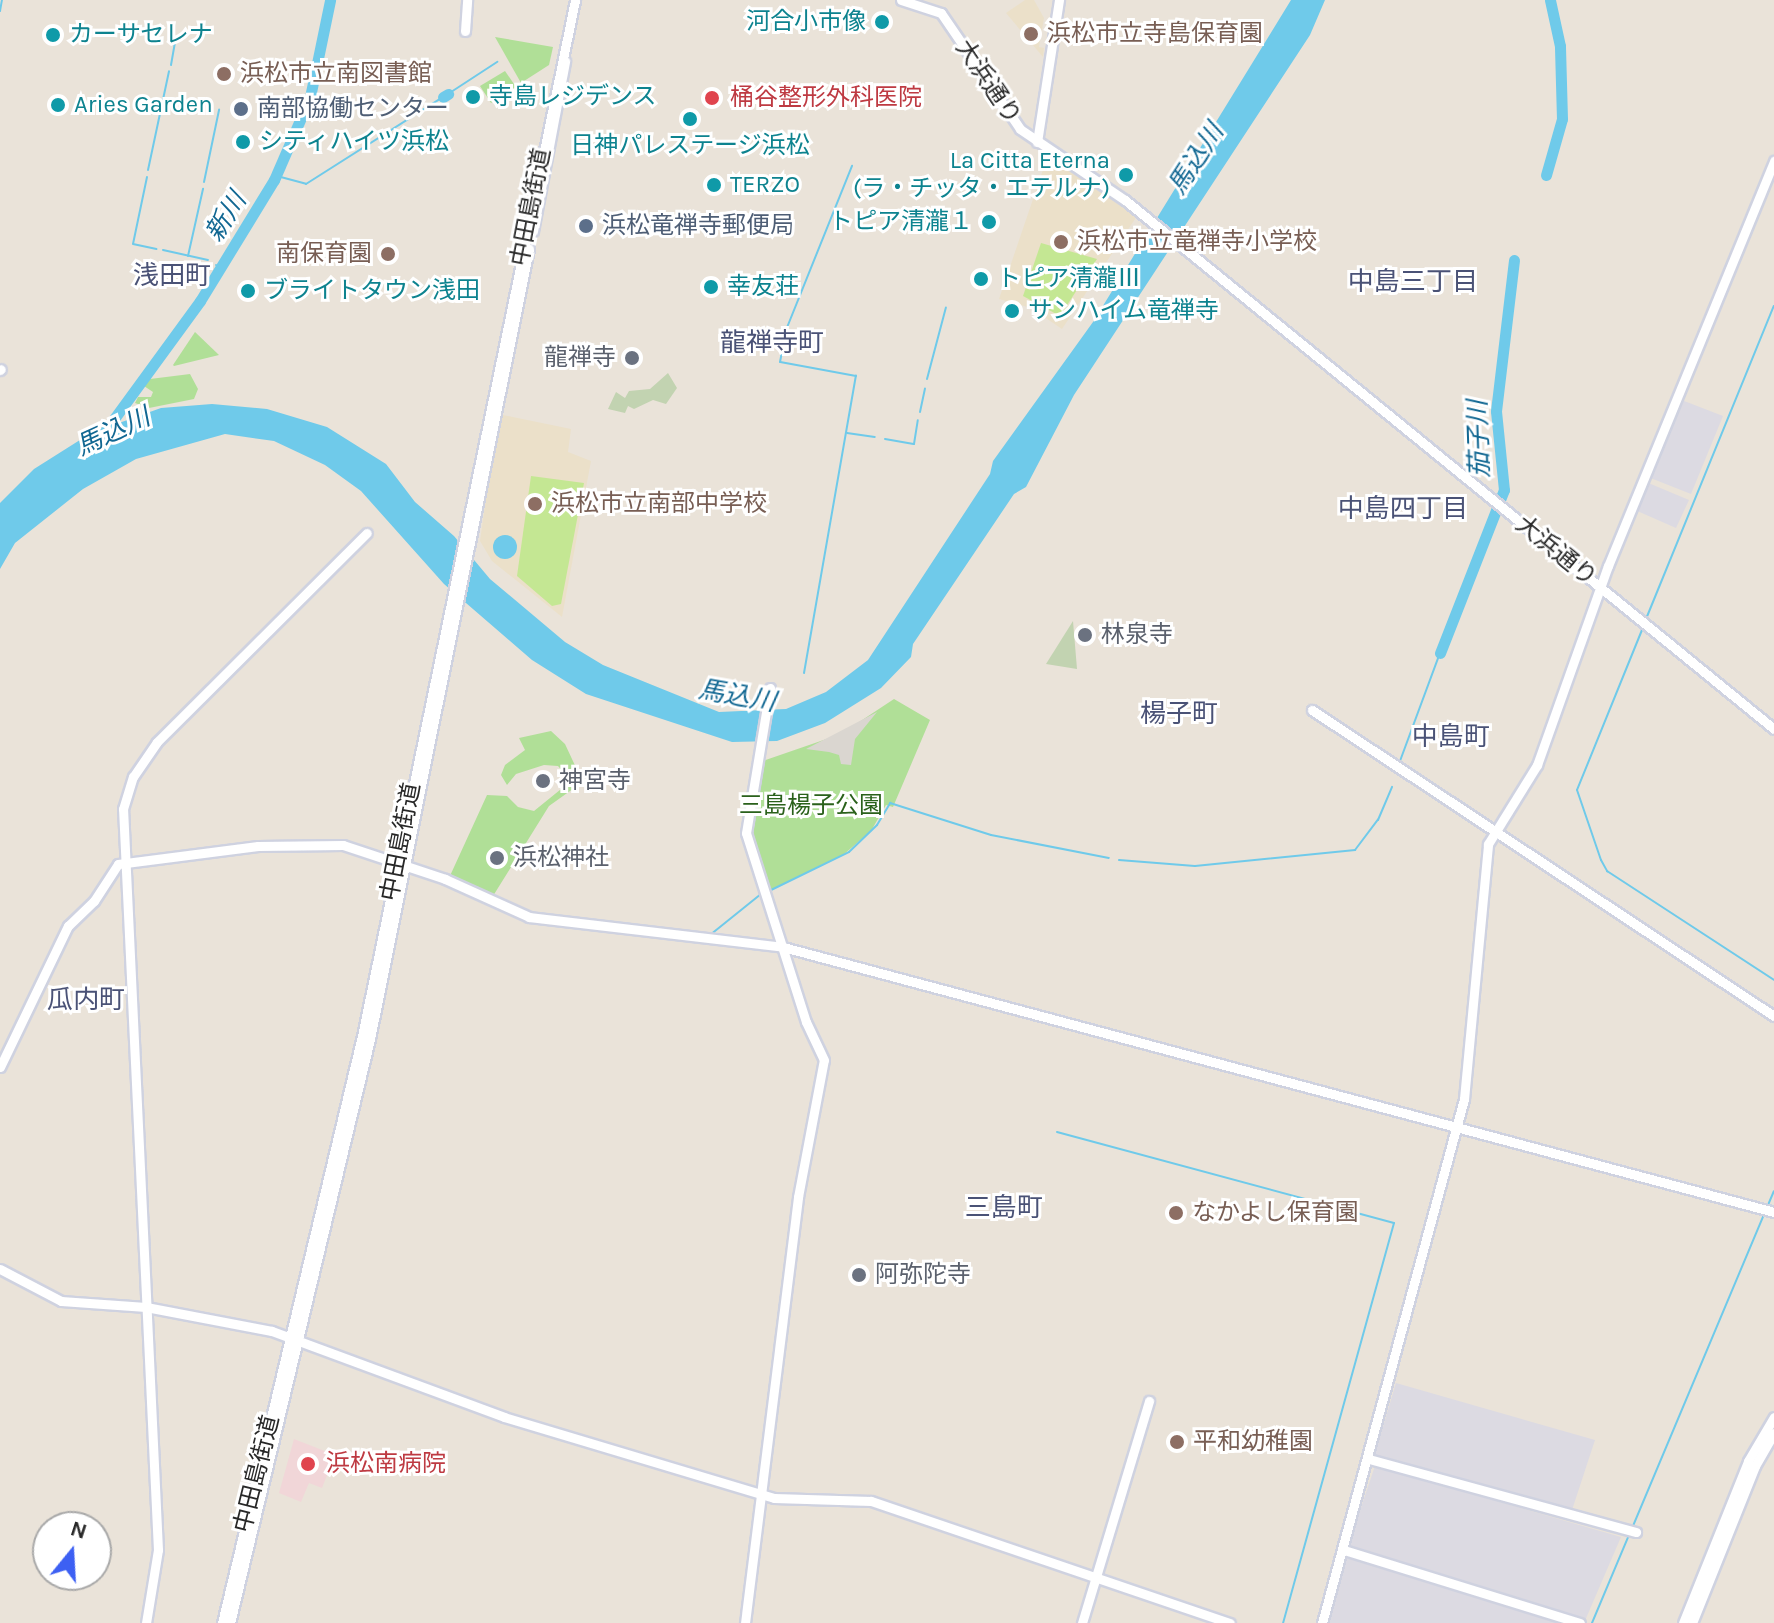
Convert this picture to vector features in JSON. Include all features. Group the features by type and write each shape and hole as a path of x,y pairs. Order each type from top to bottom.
{"street":[{"path":"465,31 467,0"},
{"name":"中田島街道","path":"222,1623 370,1039 401,863 566,73 564,58 575,0"},
{"name":"大浜通り","path":"901,0 914,8 941,13 1012,122 1142,215 1774,729"},
{"path":"1037,142 1059,0"},
{"path":"1322,1623 1369,1459 1467,1081 1488,844 1537,765 1600,587 1774,161"},
{"path":"146,1623 158,1550 121,825 126,793 157,742 367,533"},
{"path":"745,1623 798,1197 824,1060 806,1022 746,833 770,692"},
{"path":"1312,710 1774,1016"},
{"path":"0,1067 68,926 124,861 304,843 358,848 529,917 783,947 1774,1212"},
{"path":"0,1269 61,1301 146,1307 294,1338 504,1417 761,1494 871,1501 1230,1623"},
{"name":"中田島街道","path":"230,1623 294,1338"},
{"path":"1082,1623 1149,1401"},
{"path":"1683,1623 1748,1461 1774,1417"},
{"path":"1692,1623 1755,1466 1774,1433"},
{"path":"1369,1459 1636,1532"},
{"path":"1344,1550 1580,1623"}],"shaded area":[{"name":"浜松市立寺島保育園","path":"1025,0 1034,0 1044,18 1039,47 1044,48 1043,57 1006,13"},
{"path":"1055,161 1137,216 1062,329 1031,308 999,299 1045,164 1051,167"},
{"path":"1679,399 1723,416 1691,494 1648,477"},
{"name":"浜松市立南部中学校","path":"498,414 571,429 568,452 591,461 562,617 492,561 480,541"},
{"path":"1646,482 1689,500 1676,528 1635,510"},
{"path":"877,712 855,739 851,765 841,764 839,755 806,749"},
{"path":"1396,1383 1595,1440 1571,1513 1374,1457"},
{"name":"浜松南病院","path":"294,1439 335,1455 322,1488 309,1483 301,1502 279,1493"},
{"path":"1375,1466 1621,1537 1584,1623 1322,1623"}],"green space":[{"path":"495,37 553,47 549,65 521,83"},
{"path":"505,71 516,87 491,103 480,86"},
{"path":"1041,243 1097,259 1060,316 1023,296"},
{"path":"195,332 219,355 174,366 173,365"},
{"path":"668,373 677,388 666,404 653,400 634,409 628,406 625,413 608,409 616,392 625,398 629,391 650,389"},
{"path":"190,374 198,389 194,399 149,408 135,403 138,397 151,397 153,392 144,386 150,379"},
{"path":"531,476 584,483 561,604 552,606 517,576"},
{"path":"1073,621 1077,669 1046,664"},
{"name":"三島楊子公園","path":"894,699 930,720 893,807 886,805 871,831 843,855 767,892 749,828 760,762 841,734"},
{"path":"551,731 565,744 579,774 577,786 549,806 493,896 449,878 487,795 507,796 518,807 534,811 571,781 558,766 544,765 516,774 507,785 501,775 505,765 525,750 519,738"}],"water":[{"name":"馬込川","path":"1291,0 1325,0 1310,35 1074,395 1026,487 1014,494 913,644 911,657 881,688 825,723 777,741 732,742 586,694 532,660 444,584 361,491 325,465 274,441 225,434 136,459 83,489 15,543 0,569 0,503 34,469 91,433 161,408 212,404 267,409 327,427 386,464 415,502 454,536 490,579 565,642 603,665 719,712 786,709 826,692 868,660 990,474 993,461 1093,322"},
{"path":"505,535 513,539 517,547 513,555 505,559 497,555 493,547 497,539"}],"waterway":[{"path":"0,11 2,0"},
{"name":"新川","path":"100,438 200,301 274,180 310,97 330,0"},
{"name":"茄子川","path":"1546,175 1562,119 1560,46 1550,0"},
{"path":"171,65 176,38"},
{"path":"448,94 497,62"},
{"path":"148,170 169,71"},
{"path":"443,97 448,94"},
{"path":"277,176 306,184 443,97"},
{"path":"204,182 219,110"},
{"path":"804,673 856,376 780,362 786,330 852,166"},
{"path":"147,177 133,244 156,249"},
{"path":"188,256 203,189"},
{"path":"163,250 208,260"},
{"name":"茄子川","path":"1440,653 1504,490 1496,411 1514,260"},
{"name":"新川","path":"216,265 221,268"},
{"path":"1646,619 1774,306"},
{"path":"927,379 946,307"},
{"path":"920,412 925,389"},
{"path":"885,439 914,444 918,420"},
{"path":"847,433 875,437"},
{"path":"1644,625 1577,790 1601,860 1607,871 1774,980"},
{"path":"1400,761 1440,653"},
{"path":"1119,860 1195,866 1355,850 1378,820 1392,787"},
{"path":"767,892 849,852 877,825 890,803 991,835 1109,858"},
{"path":"710,935 761,894"},
{"path":"1057,1132 1394,1223 1283,1623"},
{"path":"1768,1205 1774,1191"},
{"path":"1633,1526 1764,1215"},
{"path":"1592,1623 1629,1535"}],"place":[{"name":"河合小市像","path":"882,22"},
{"name":"浜松市立寺島保育園","path":"1031,34"},
{"name":"カーサセレナ","path":"53,35"},
{"name":"浜松市立南図書館","path":"224,74"},
{"name":"寺島レジデンス","path":"473,97"},
{"name":"桶谷整形外科医院","path":"712,98"},
{"name":"Aries Garden","path":"58,105"},
{"name":"南部協働センター","path":"241,109"},
{"name":"日神パレステージ浜松","path":"690,119"},
{"name":"シティハイツ浜松","path":"243,142"},
{"name":"La Citta Eterna (ラ・チッタ・エテルナ)","path":"1126,175"},
{"name":"TERZO","path":"714,185"},
{"name":"トピア清瀧１","path":"989,222"},
{"name":"浜松竜禅寺郵便局","path":"586,226"},
{"name":"浜松市立竜禅寺小学校","path":"1061,242"},
{"name":"南保育園","path":"388,254"},
{"name":"トピア清瀧Ⅲ","path":"981,279"},
{"name":"幸友荘","path":"711,287"},
{"name":"ブライトタウン浅田","path":"248,291"},
{"name":"サンハイム竜禅寺","path":"1012,311"},
{"name":"龍禅寺","path":"632,358"},
{"name":"浜松市立南部中学校","path":"535,504"},
{"name":"林泉寺","path":"1085,635"},
{"name":"神宮寺","path":"543,781"},
{"name":"浜松神社","path":"497,858"},
{"name":"なかよし保育園","path":"1176,1213"},
{"name":"阿弥陀寺","path":"859,1275"},
{"name":"平和幼稚園","path":"1177,1442"},
{"name":"浜松南病院","path":"308,1464"}],"district":[{"name":"浅田町","path":"172,276"},
{"name":"中島三丁目","path":"1413,282"},
{"name":"龍禅寺町","path":"772,343"},
{"name":"中島四丁目","path":"1403,509"},
{"name":"楊子町","path":"1179,714"},
{"name":"中島町","path":"1451,737"},
{"name":"瓜内町","path":"86,1000"},
{"name":"三島町","path":"1004,1208"}]}
